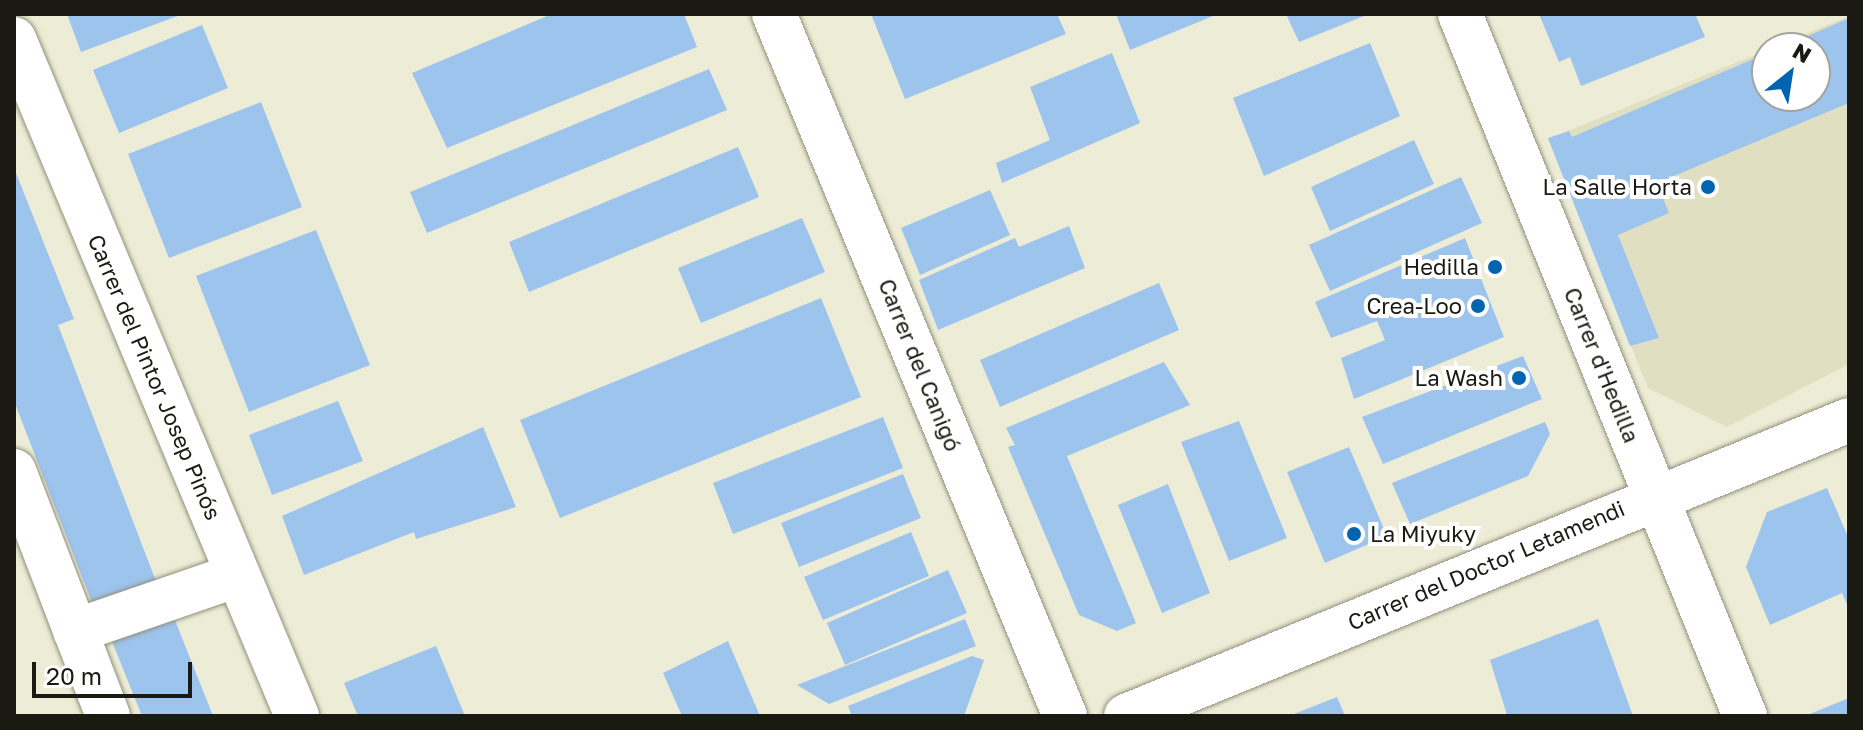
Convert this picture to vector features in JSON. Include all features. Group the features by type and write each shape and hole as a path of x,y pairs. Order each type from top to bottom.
{"street":[{"name":"Carrer del Canigó","path":"774,14 1065,716"},
{"name":"Carrer d'Hedilla","path":"1460,14 1745,716"},
{"name":"Carrer del Pintor Josep Pinós","path":"14,39 297,716"},
{"name":"Carrer del Doctor Letamendi","path":"1126,716 1654,494 1849,420"},
{"path":"14,471 108,716"},
{"path":"75,631 238,575"}],"shaded area":[{"name":"La Salle Horta","path":"1849,16 1849,364 1727,427 1648,388 1548,139 1751,57 1751,112 1831,112 1831,32 1810,32"}],"building":[{"path":"67,14 183,14 81,52"},
{"path":"552,14 684,14 697,47 447,148 412,73"},
{"path":"871,14 1057,14 1066,34 905,99"},
{"path":"1116,14 1218,14 1130,50"},
{"path":"1286,14 1369,14 1299,42"},
{"path":"1539,14 1695,14 1705,37 1581,86 1570,57 1559,62"},
{"path":"1849,18 1849,103 1831,110 1831,32 1817,32"},
{"path":"202,25 228,88 119,133 93,70"},
{"path":"1370,43 1400,116 1264,176 1233,98"},
{"path":"1112,53 1140,123 1002,183 996,163 1050,140 1030,87"},
{"path":"1751,60 1751,112 1827,112 1657,183 1669,213 1618,235 1659,338 1630,346 1548,138 1569,131 1572,137"},
{"path":"709,69 727,110 427,233 410,192"},
{"path":"261,102 302,207 169,258 128,154"},
{"path":"1414,140 1434,184 1330,231 1311,187"},
{"path":"738,147 759,197 529,292 509,242"},
{"path":"14,168 74,319 58,325 157,584 93,605 14,401"},
{"path":"1461,177 1482,223 1330,291 1309,245"},
{"path":"990,190 1010,235 920,275 901,228"},
{"path":"802,218 825,272 701,323 678,268"},
{"path":"1069,226 1085,268 938,330 919,280 1015,238 1019,247"},
{"path":"316,230 370,365 249,412 196,276"},
{"path":"1465,238 1504,337 1354,399 1341,358 1385,340 1377,321 1331,338 1315,302"},
{"path":"1159,283 1179,330 1000,407 980,360"},
{"path":"821,298 861,397 560,518 520,420"},
{"path":"1523,356 1542,399 1383,464 1362,417"},
{"path":"1164,362 1190,405 1067,456 1136,623 1117,631 1079,615 1008,447 1015,445 1006,428"},
{"path":"338,401 363,461 272,495 249,435"},
{"path":"883,417 903,468 733,534 713,483"},
{"path":"1239,421 1287,538 1229,561 1181,442"},
{"path":"1545,422 1550,434 1528,476 1410,524 1392,483"},
{"path":"483,427 516,507 416,539 414,532 304,575 282,516"},
{"path":"1349,447 1387,536 1325,563 1287,472"},
{"path":"903,474 921,518 799,567 781,523"},
{"path":"1168,484 1210,593 1162,613 1118,505"},
{"path":"1827,488 1849,539 1849,609 1842,593 1770,625 1746,567 1767,512"},
{"path":"911,532 929,576 823,620 804,577"},
{"path":"948,570 967,613 845,665 827,623"},
{"path":"171,610 213,716 142,716 109,634"},
{"path":"965,619 976,646 829,704 797,685"},
{"path":"1598,619 1633,716 1507,715 1490,660"},
{"path":"728,641 760,716 682,716 663,673"},
{"path":"436,646 465,716 358,716 344,683"},
{"path":"972,656 984,660 964,716 852,716 848,706"},
{"path":"1337,697 1345,716 1289,716"},
{"path":"1849,698 1849,716 1805,716"}],"place":[{"name":"La Salle Horta","path":"1708,187"},
{"name":"Hedilla","path":"1495,267"},
{"name":"Crea-Loo","path":"1478,306"},
{"name":"La Wash","path":"1519,378"},
{"name":"La Miyuky","path":"1354,534"}]}
